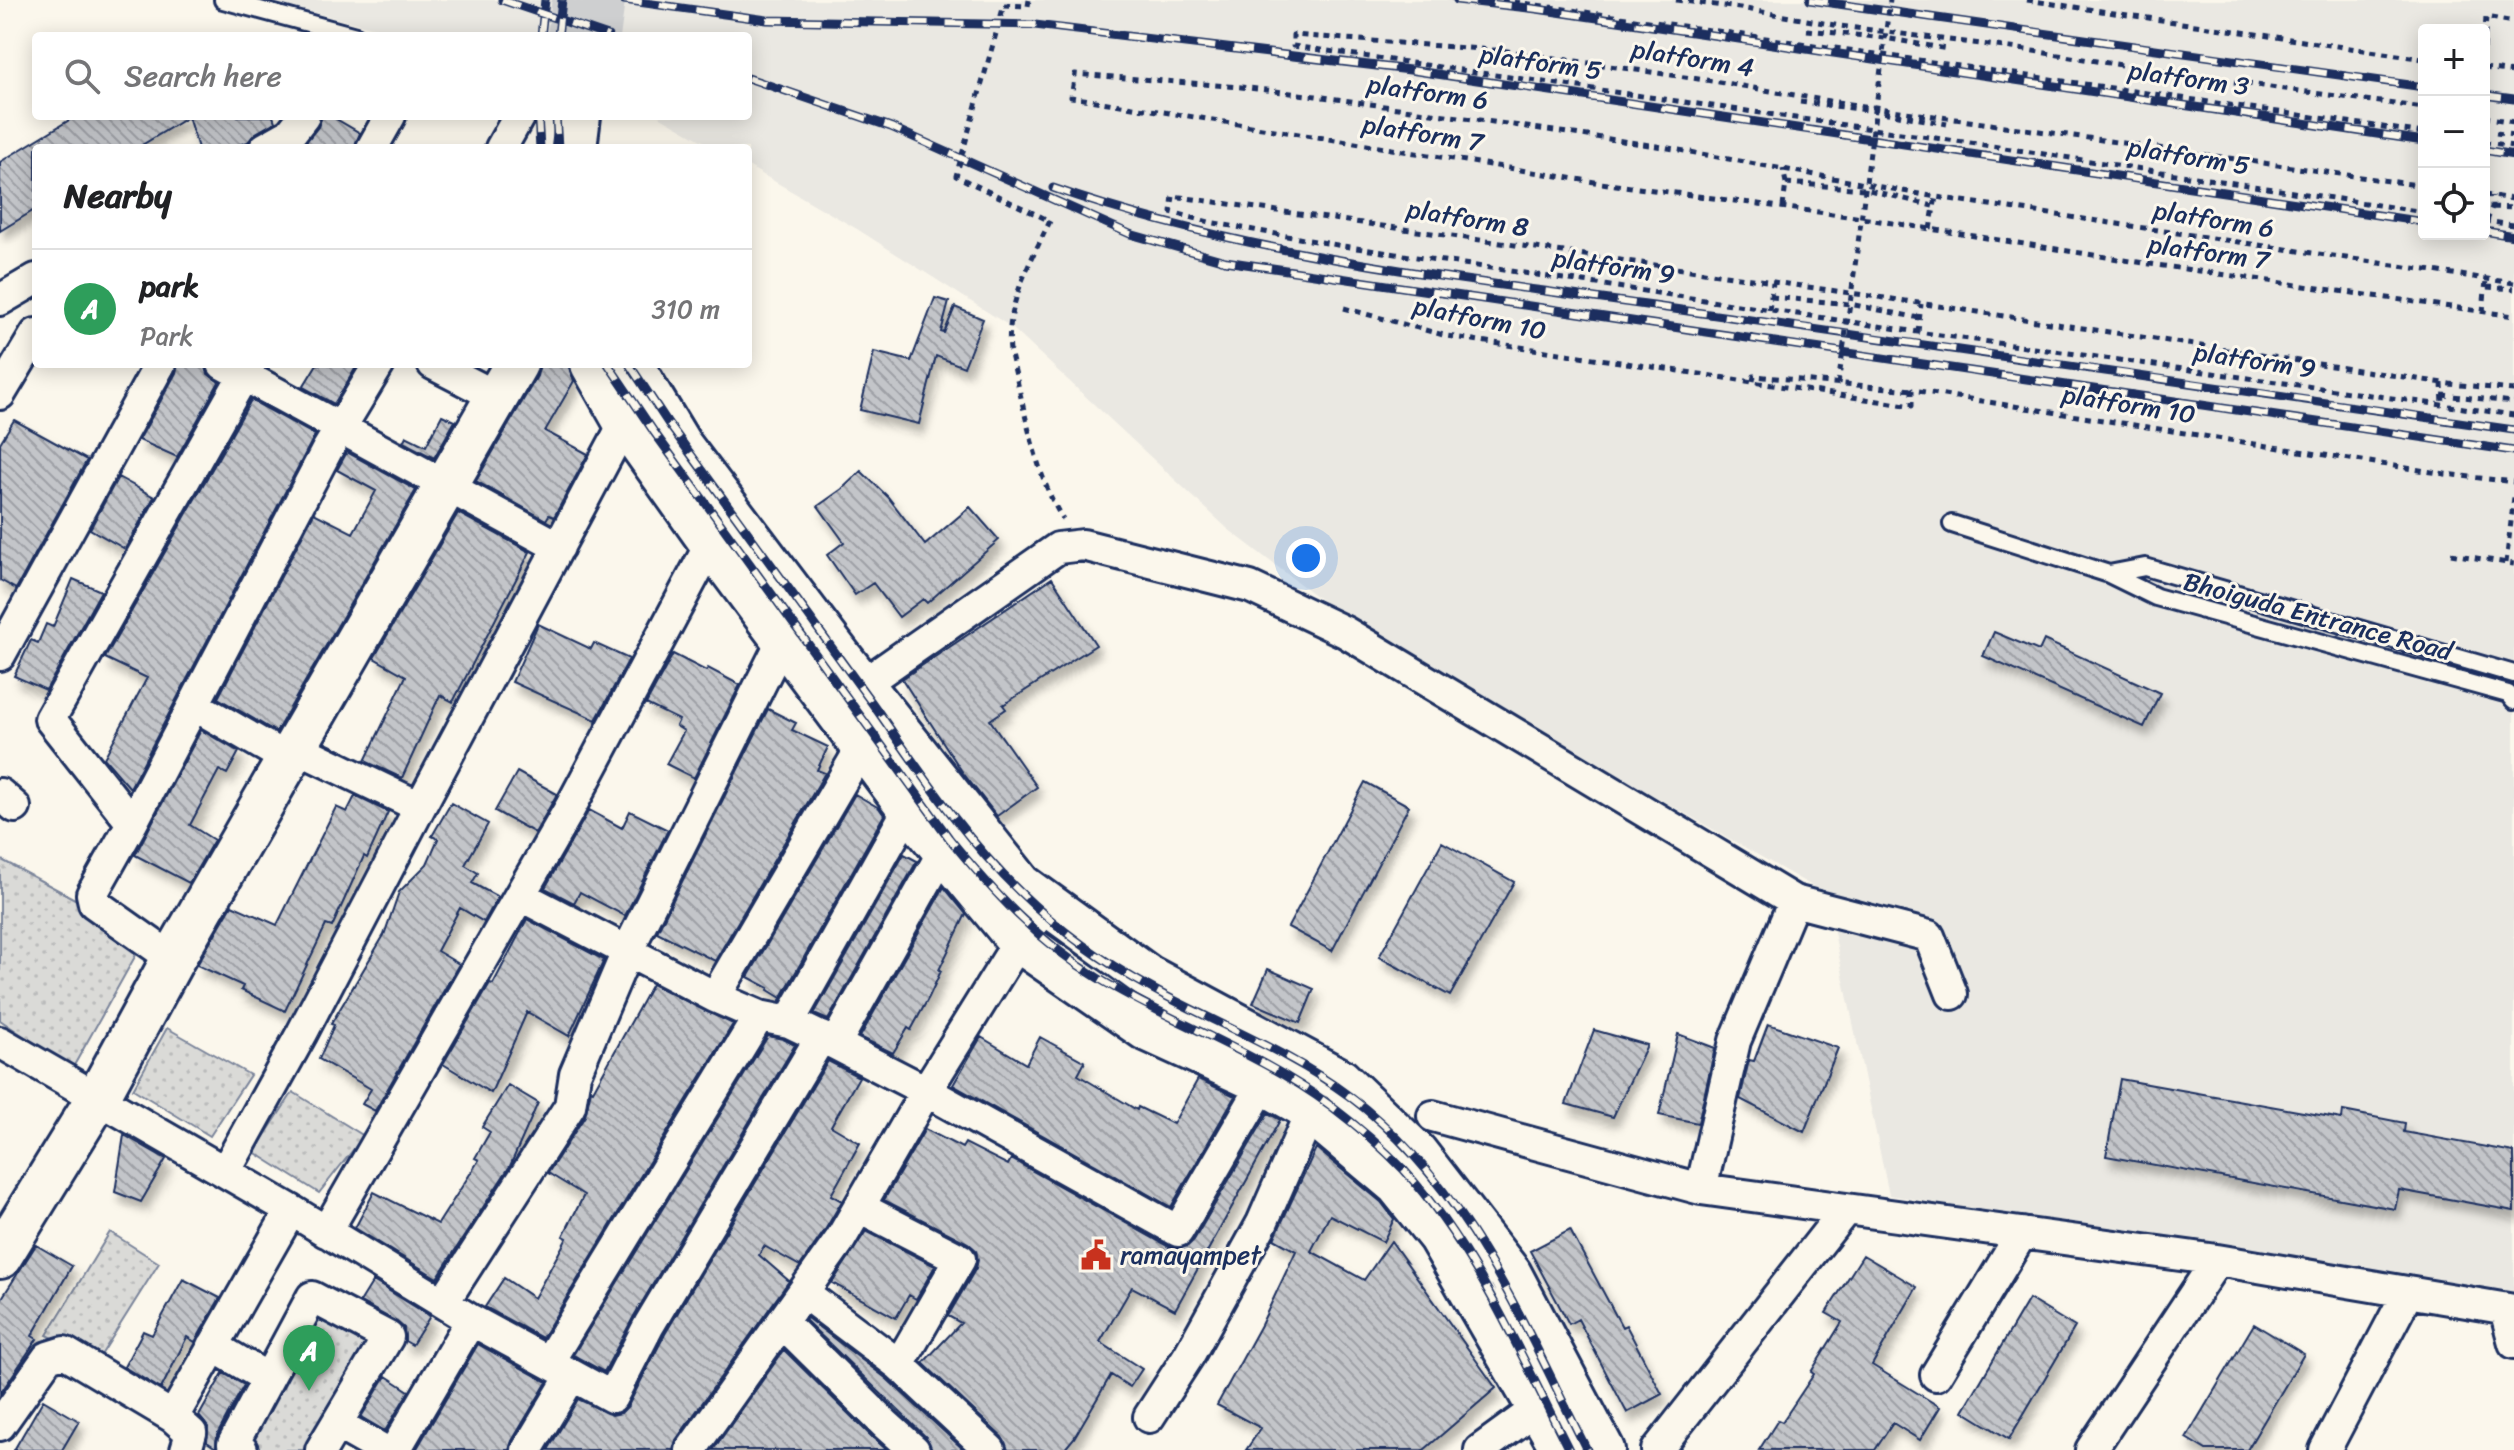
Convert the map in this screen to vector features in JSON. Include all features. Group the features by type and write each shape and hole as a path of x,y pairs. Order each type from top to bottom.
{"street":[{"path":"374,144 388,120"},
{"path":"503,144 517,120"},
{"path":"576,144 578,120"},
{"path":"0,300 32,281"},
{"path":"0,394 32,341"},
{"path":"0,655 158,368"},
{"path":"132,823 50,719 239,368 340,428 559,547"},
{"path":"173,959 94,903 92,894 268,561 340,428 377,368"},
{"path":"0,1257 97,1099 173,959 507,381 450,368"},
{"path":"598,368 635,394 680,445 795,625 849,697 1021,885 1312,1095 1410,1172 1510,1274 1603,1450"},
{"path":"635,394 711,543 795,625"},
{"path":"225,1172 559,547 635,394"},
{"path":"326,1232 578,794 711,543"},
{"path":"849,697 1058,548 1083,545 1250,587 1345,632 1794,901 1929,936 1952,994"},
{"path":"443,1303 570,1106 575,1074 627,952 795,625"},
{"path":"849,697 863,745 909,808 1019,941 1146,1029 1264,1083 1312,1095"},
{"path":"194,705 292,753 420,807"},
{"path":"715,997 863,745"},
{"path":"789,1022 909,808"},
{"path":"0,1042 291,1210 471,1320 612,1397 649,1325 944,850"},
{"path":"521,896 715,997 759,1016 789,1022 828,1040 1178,1231 1264,1083"},
{"path":"1701,1189 1735,1041 1794,901"},
{"path":"691,1450 840,1240 926,1091 1019,941 1047,904"},
{"path":"527,1450 560,1368 759,1016"},
{"path":"1149,1417 1189,1355 1262,1223 1312,1095"},
{"path":"1433,1116 1701,1189 2217,1260 2510,1309 2514,1343"},
{"path":"1410,1172 1439,1236 1563,1450"},
{"path":"859,1207 960,1259 899,1365"},
{"path":"1657,1450 1846,1209"},
{"path":"173,1417 291,1210"},
{"path":"1936,1375 2022,1233"},
{"path":"2091,1450 2217,1260"},
{"path":"2325,1450 2408,1292"},
{"path":"804,1293 899,1365 990,1450"},
{"path":"242,1450 233,1444 312,1297 388,1337 321,1450"},
{"path":"395,1450 471,1320"},
{"path":"782,1322 914,1450"},
{"path":"213,1346 267,1378"},
{"path":"3,1416 48,1357 64,1352 173,1417 191,1433 186,1450"},
{"path":"1480,1450 1539,1407"},
{"path":"337,1424 383,1450"}],"lane":[{"path":"223,0 341,32"},
{"name":"Bhoiguda Entrance Road","path":"1952,524 2109,574 2156,597 2427,670 2508,694 2514,701"},
{"path":"2109,574 2145,567 2514,674"}],"path":[{"path":"1029,0 1028,6 1004,5 956,176 1050,221 1016,298 1009,327 1010,351 1043,480 1054,506 1083,545"},
{"name":"platform 3","path":"1502,0 2418,132"},
{"path":"1676,0 2418,107"},
{"path":"1838,384 1890,0"},
{"path":"2027,0 2418,58"},
{"path":"2486,24 2486,17 2514,22"},
{"path":"1801,42 1807,30 1806,20"},
{"path":"1807,30 1885,38 1947,49"},
{"name":"platform 4","path":"1293,35 1507,51 1800,99 2418,185"},
{"name":"platform 5","path":"1293,35 1293,46 2418,211"},
{"path":"1948,63 1947,49 1953,40"},
{"path":"2490,69 2514,72"},
{"name":"platform 6","path":"1074,83 1075,74 1241,87 1663,147 1936,197 2486,284 2514,283"},
{"name":"platform 7","path":"1074,83 1071,97 1601,183 1783,207 2514,316"},
{"path":"1794,118 1800,99 1948,120 1947,140"},
{"path":"2490,118 2514,122"},
{"path":"2494,119 2496,133"},
{"path":"2496,133 2514,135"},
{"path":"2490,139 2496,133"},
{"path":"2490,142 2514,146"},
{"path":"1783,169 1786,183 1783,207"},
{"path":"1786,183 1865,189 1933,206"},
{"name":"platform 8","path":"1171,212 1173,196 2442,383 2514,390"},
{"path":"2490,211 2492,196 2514,199"},
{"path":"1930,229 1936,197"},
{"path":"2492,207 2514,208"},
{"name":"platform 9","path":"1171,212 1209,222 1343,246 1918,332 2514,415"},
{"path":"2490,222 2514,225"},
{"path":"1769,310 1773,283"},
{"path":"2483,312 2486,284 2514,289"},
{"path":"1771,297 1850,304 1919,318"},
{"path":"1918,332 1921,304"},
{"name":"platform 10","path":"1344,308 1447,336 1754,379 1912,406 1912,390 2445,474 2514,482"},
{"path":"1754,379 1912,390"},
{"path":"2442,383 2443,406"},
{"path":"2442,395 2514,402"},
{"path":"2506,563 2514,497"},
{"path":"2451,554 2514,564"}],"shaded area":[{"path":"263,0 2514,0 2514,1299 1889,1195 1826,894 1350,622 1228,529 1011,327 857,229 752,168 752,144 708,144 666,120 752,120 752,32 391,32"},
{"path":"0,859 146,937 72,1069 0,1020"},
{"path":"167,1028 250,1075 210,1136 133,1089"},
{"path":"293,1092 364,1136 319,1193 254,1152"},
{"path":"110,1232 159,1263 98,1360 47,1335"},
{"path":"316,1304 381,1340 316,1450 251,1450 240,1442"}],"building":[{"path":"69,120 183,120 144,144 32,144 32,211 0,231 0,162"},
{"path":"189,120 275,122 242,144 197,144"},
{"path":"321,120 338,120 360,133 356,144 304,144"},
{"path":"935,298 949,302 941,332 944,333 955,307 983,319 964,367 936,356 919,424 860,410 874,352 911,361"},
{"path":"177,368 206,368 208,374 219,382 177,457 139,440"},
{"path":"315,368 356,368 334,404 303,387"},
{"path":"539,368 569,368 574,381 545,431 588,454 554,517 549,515 546,520 476,481"},
{"path":"251,400 315,435 130,788 104,758 147,678 105,658"},
{"path":"442,415 455,421 434,458 403,442 406,436 426,446"},
{"path":"14,420 87,460 16,589 0,580 0,443"},
{"path":"347,452 416,490 276,732 218,698 314,513 353,533 376,491 337,470"},
{"path":"861,471 888,497 925,545 970,507 999,540 927,603 923,599 899,617 873,583 855,595 827,555 844,542 818,506"},
{"path":"118,477 154,497 125,549 90,529"},
{"path":"458,513 530,552 453,702 440,695 402,778 365,761 406,676 374,658"},
{"path":"1052,578 1096,645 1003,705 1006,709 990,720 1037,787 997,816 963,773 902,679"},
{"path":"73,579 101,591 46,690 14,676 31,640 38,643 46,624 53,627"},
{"path":"538,624 591,649 594,643 629,659 596,720 512,682"},
{"path":"1994,632 2039,651 2044,640 2160,693 2144,727 1983,656"},
{"path":"673,654 740,685 694,778 666,764 684,731 676,726 679,720 646,704"},
{"path":"768,709 796,723 792,730 828,747 817,770 825,773 715,961 657,932"},
{"path":"201,730 239,752 227,774 219,770 190,825 214,840 189,883 135,855"},
{"path":"517,772 557,794 535,833 495,811"},
{"path":"1365,782 1409,806 1332,951 1288,927"},
{"path":"855,794 879,808 884,815 779,1002 781,998 769,988 748,977"},
{"path":"355,796 388,812 332,927 326,925 285,1011 241,990 243,986 197,965 232,905 277,925 336,807 347,812"},
{"path":"451,803 488,824 465,865 478,873 472,883 498,897 484,922 460,908 437,951 459,964 375,1111 362,1104 371,1089 319,1059 334,1025 331,1024 384,935 399,892 427,864 438,839 432,836"},
{"path":"589,810 622,828 630,811 668,830 625,916 580,892 574,903 545,888"},
{"path":"1442,842 1514,882 1450,996 1379,957"},
{"path":"904,854 917,861 828,1020 814,1014"},
{"path":"944,887 966,914 929,997 911,1030 908,1028 893,1053 860,1037"},
{"path":"527,919 604,960 569,1036 527,1012 491,1093 443,1064 490,983 493,984"},
{"path":"1268,969 1314,989 1300,1023 1253,1003"},
{"path":"652,984 733,1024 542,1338 485,1307 504,1278 534,1298 567,1238 563,1236 584,1195 548,1173 585,1116 591,1090"},
{"path":"1768,1024 1838,1048 1804,1132 1740,1099 1749,1060 1754,1061"},
{"path":"1594,1030 1647,1045 1613,1117 1566,1104"},
{"path":"1678,1034 1715,1048 1698,1123 1659,1115"},
{"path":"768,1036 795,1045 604,1372 573,1355"},
{"path":"981,1037 1026,1064 1040,1037 1085,1062 1078,1075 1137,1110 1138,1107 1173,1124 1198,1079 1235,1096 1171,1207 953,1085"},
{"path":"828,1061 859,1077 831,1126 860,1143 831,1195 842,1201 800,1266 764,1246 759,1255 789,1281 676,1440 673,1450 548,1450 578,1399 612,1415 621,1413 628,1406 665,1334"},
{"path":"2120,1079 2342,1119 2343,1111 2405,1123 2404,1132 2514,1152 2514,1211 2399,1190 2395,1209 2106,1156"},
{"path":"508,1085 538,1103 510,1166 437,1278 355,1228 374,1192 438,1224 479,1160 475,1158 490,1132 482,1127"},
{"path":"1268,1113 1280,1120 1175,1310 1132,1287 1100,1342 1142,1369 1130,1387 1111,1375 1064,1450 1008,1450 1002,1437 923,1363 961,1323 948,1316 978,1260 976,1250 968,1243 884,1200 925,1129 962,1148 965,1143 1008,1165 1011,1159 1169,1247 1179,1249 1194,1240"},
{"path":"124,1135 166,1159 141,1202 115,1192"},
{"path":"1316,1148 1381,1202 1394,1219 1383,1242 1330,1215 1311,1251 1364,1280 1391,1241 1496,1388 1424,1450 1246,1450 1261,1428 1217,1405 1261,1325 1296,1251 1274,1239"},
{"path":"1570,1230 1662,1394 1627,1413 1578,1319 1569,1324 1530,1251"},
{"path":"866,1231 935,1266 916,1299 909,1295 896,1318 832,1283"},
{"path":"36,1245 72,1266 32,1336 37,1339 0,1394 0,1301"},
{"path":"1863,1255 1917,1287 1872,1365 1940,1407 1920,1440 1893,1423 1875,1450 1759,1450 1814,1374 1811,1372 1842,1322 1826,1313"},
{"path":"183,1279 220,1298 195,1342 187,1337 161,1389 124,1367 143,1331 152,1335"},
{"path":"373,1281 430,1316 412,1345 405,1341 404,1328 397,1322 360,1302"},
{"path":"2029,1299 2075,1327 2009,1439 1963,1411"},
{"path":"807,1318 887,1379 964,1450 932,1450 926,1437 805,1320"},
{"path":"2254,1324 2304,1354 2247,1450 2206,1450 2186,1438"},
{"path":"478,1344 547,1382 509,1450 416,1450"},
{"path":"784,1350 872,1437 887,1450 713,1450"},
{"path":"223,1373 244,1385 217,1435 216,1448 207,1442 208,1427 199,1416"},
{"path":"386,1376 409,1391 385,1431 361,1417"},
{"path":"43,1400 79,1421 62,1450 14,1450"}],"tunnel":[{"path":"569,32 573,0"},
{"path":"600,32 604,0"}],"railway":[{"path":"502,0 596,32"},
{"path":"541,32 545,0"},
{"path":"558,32 562,0"},
{"path":"624,0 767,20 1035,25 1410,70 2418,221"},
{"path":"1457,0 1537,9 2418,140"},
{"path":"1810,0 2418,86"},
{"path":"752,79 891,127 1130,234 1225,261 2514,451"},
{"path":"2490,96 2514,99"},
{"path":"538,120 540,144"},
{"path":"556,120 558,144"},
{"path":"2490,151 2514,155"},
{"path":"1053,188 1205,232 1360,264 2514,430"},
{"path":"2490,232 2514,236"},
{"path":"611,368 949,838 1018,915 1056,949 1098,978 1304,1087 1359,1129 1404,1170 1454,1234 1496,1304 1569,1450"},
{"path":"632,368 668,423 942,801 979,848 1020,892 1066,932 1116,967 1326,1080 1391,1132 1427,1171 1459,1213 1515,1305 1587,1450"}],"place":[{"name":"ramayampet","path":"1096,1255"},
{"name":"park","path":"309,1391"}]}
